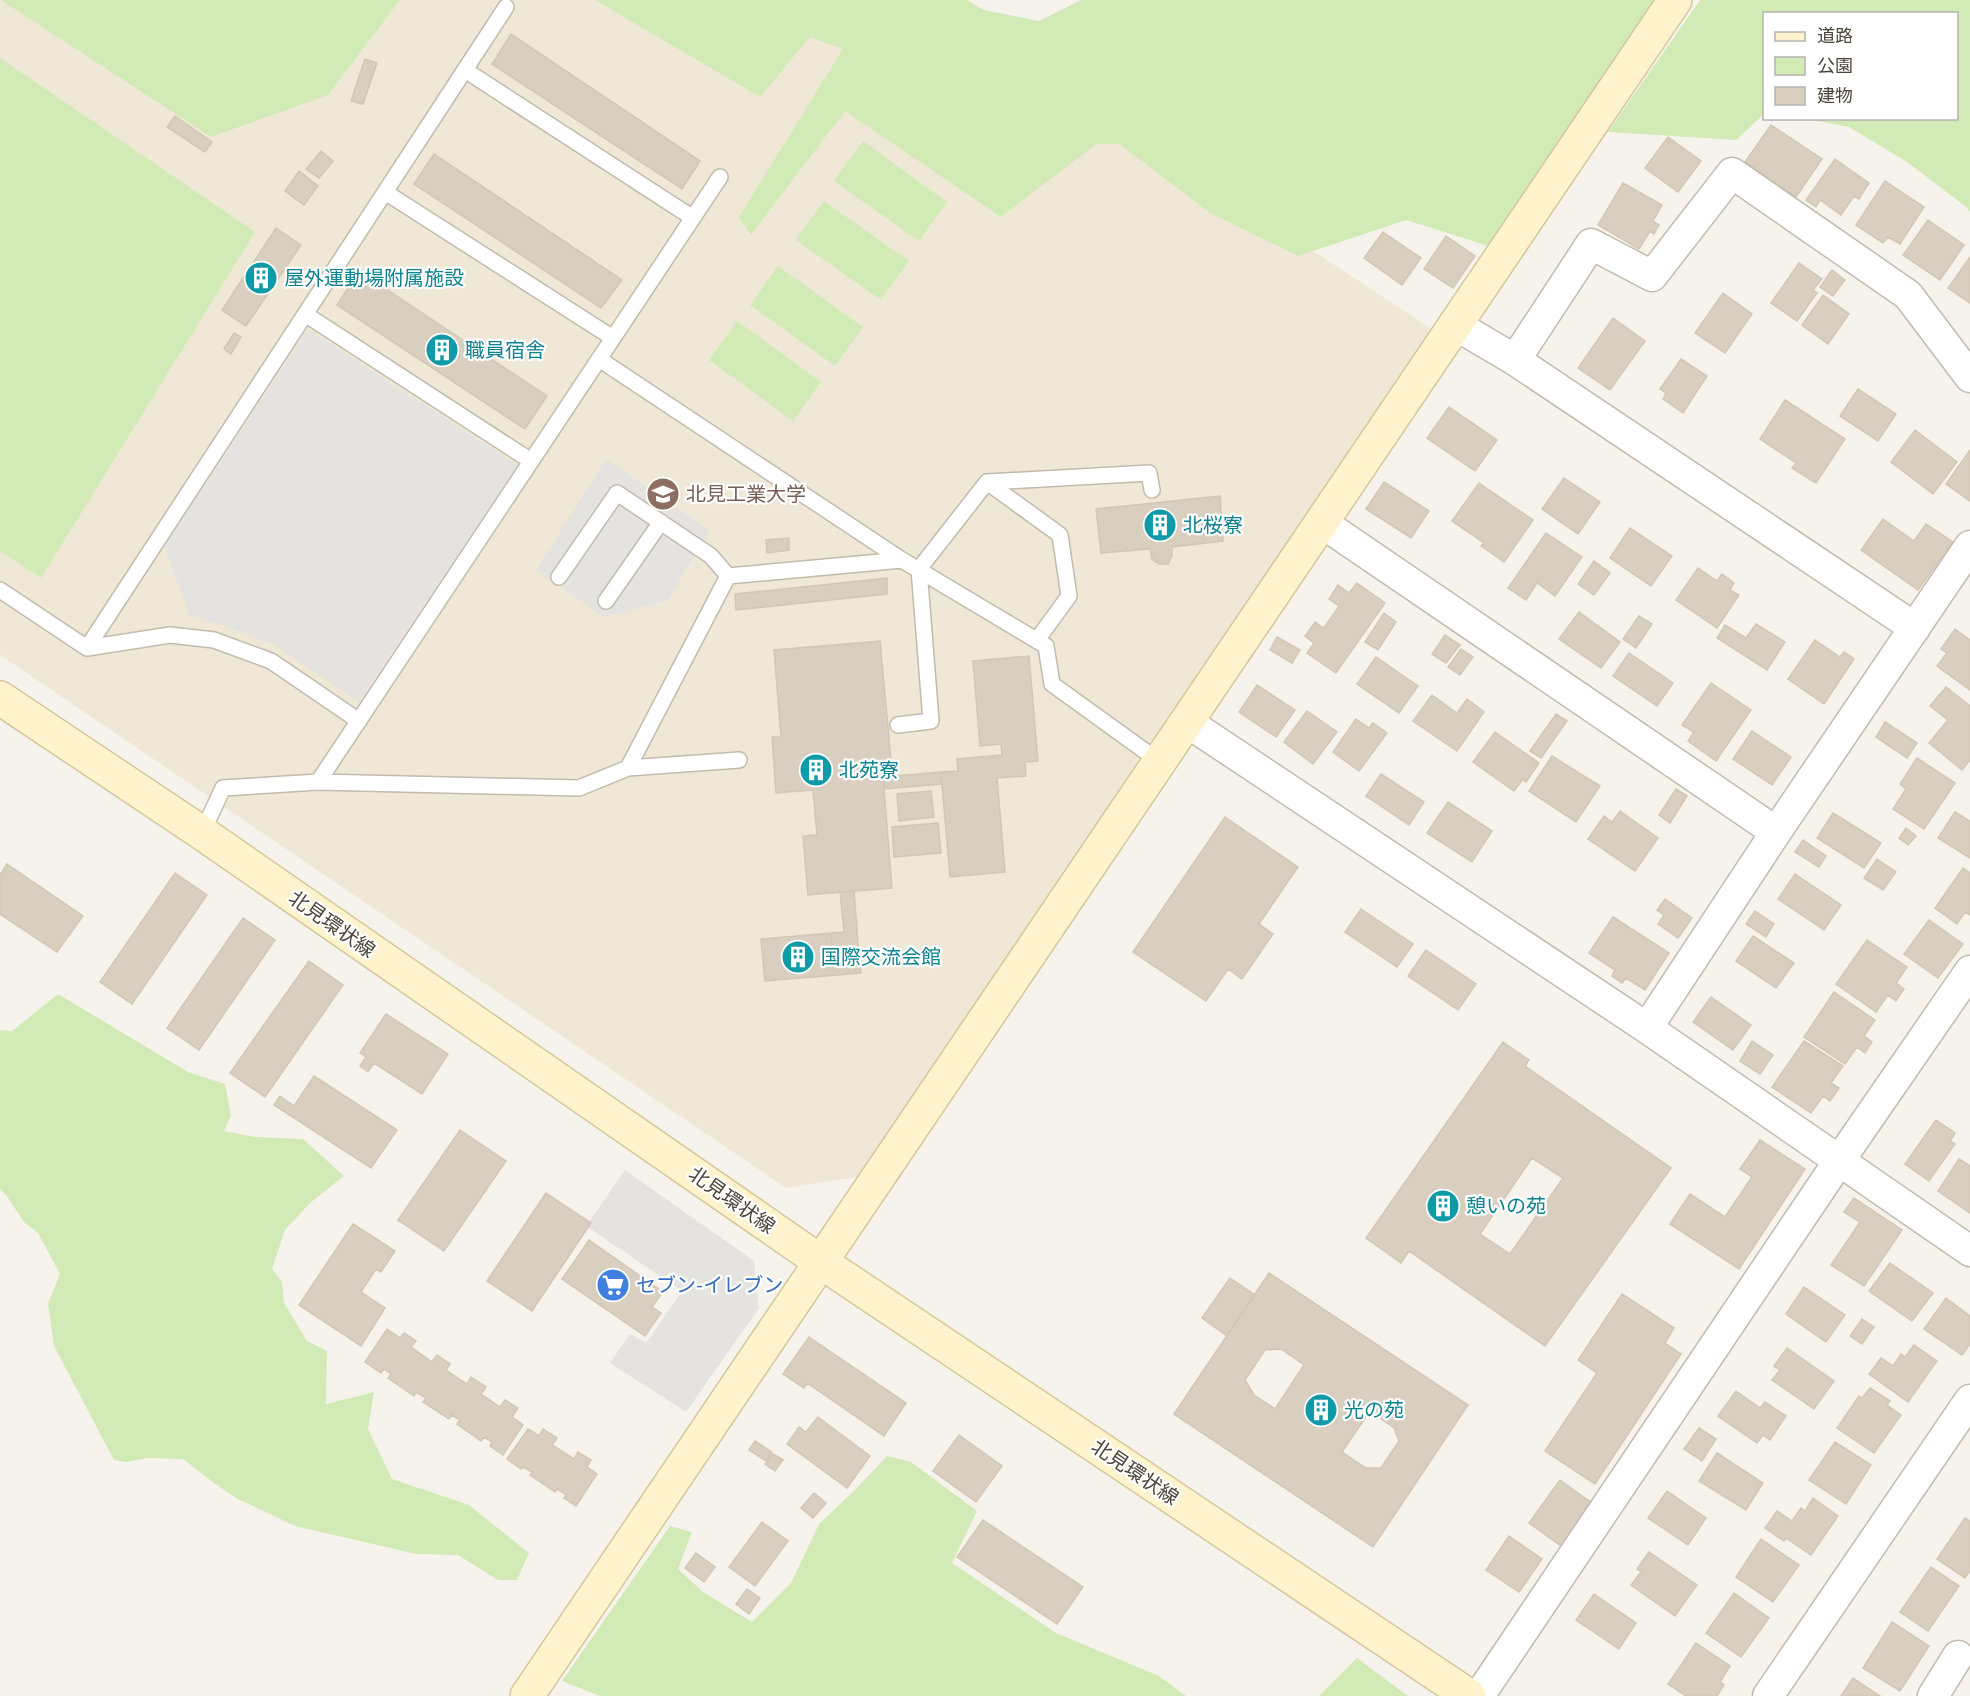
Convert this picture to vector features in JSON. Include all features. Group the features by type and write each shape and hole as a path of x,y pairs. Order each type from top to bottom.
{"street":[{"path":"527,1696 1674,0"},
{"path":"1515,360 1591,244 1652,276 1732,173 1908,296 1970,376"},
{"path":"1454,324 1515,360 1915,628"},
{"path":"1321,522 1776,832"},
{"path":"1647,1028 1776,832 1970,546"},
{"name":"北見環状線","path":"0,698 202,833 821,1262 1469,1696"},
{"path":"1186,722 1647,1028 1970,1251"},
{"path":"1479,1696 1839,1161 1970,971"},
{"path":"1768,1696 1970,1400"},
{"path":"1933,1696 1958,1656"}],"lane":[{"path":"87,648 506,7"},
{"path":"465,70 693,218"},
{"path":"318,782 720,177"},
{"path":"385,192 613,338"},
{"path":"306,315 531,462"},
{"path":"599,359 902,560 1046,646 1052,684 1149,754"},
{"path":"898,725 931,721 919,569 987,482 1149,472 1152,490"},
{"path":"987,482 1060,535 1069,596 1037,640"},
{"path":"559,577 617,493 711,556 728,576"},
{"path":"606,601 661,522"},
{"path":"728,576 902,560"},
{"path":"628,768 728,576"},
{"path":"0,590 87,648 170,635 214,640 271,661 359,721"},
{"path":"202,833 223,788 318,782 579,788 628,768 739,760"}],"shaded area":[{"name":"北見工業大学","path":"0,0 933,0 1436,332 863,1176 786,1188 0,655"},
{"path":"308,329 517,465 359,702 274,645 190,615 164,547"},
{"path":"606,459 710,531 667,601 604,617 536,570"},
{"path":"625,1170 754,1261 759,1308 686,1412 610,1363 630,1334 646,1343 682,1291 586,1226"}],"green space":[{"path":"1,0 400,0 328,95 211,137"},
{"path":"595,0 967,0 984,10 1039,21 1081,0 1655,0 1492,247 1406,220 1298,256 1210,213 1120,144 1096,144 1001,217 845,111 751,235 739,217 843,49 810,37 760,97"},
{"path":"1700,0 1970,0 1970,212 1907,162 1849,127 1813,120 1958,120 1958,12 1763,12 1763,115 1736,140 1608,132"},
{"path":"0,58 255,232 41,578 0,551"},
{"path":"863,141 947,202 919,241 834,181"},
{"path":"824,201 909,261 881,300 796,240"},
{"path":"778,266 863,327 835,366 750,305"},
{"path":"737,321 821,382 793,421 709,360"},
{"path":"58,994 188,1072 225,1084 231,1116 224,1131 255,1137 303,1139 344,1176 310,1203 285,1230 272,1269 282,1282 284,1303 307,1341 327,1351 326,1404 374,1392 368,1429 392,1479 469,1505 529,1553 517,1580 498,1580 458,1555 416,1554 295,1526 236,1498 183,1459 148,1458 126,1462 114,1460 54,1346 48,1304 60,1274 38,1233 24,1222 0,1189 0,1030 12,1031"},
{"path":"887,1456 911,1462 977,1511 952,1563 1056,1633 1159,1676 1186,1696 600,1696 562,1681 670,1526 692,1532 678,1569 703,1592 752,1622 791,1583 819,1524"},
{"path":"1357,1658 1408,1696 1319,1696"}],"building":[{"path":"511,34 700,161 682,189 492,64"},
{"path":"365,59 377,63 363,104 351,101"},
{"path":"175,116 212,142 205,152 167,127"},
{"path":"1771,125 1822,159 1796,197 1745,162"},
{"path":"1668,137 1701,161 1678,192 1645,168"},
{"path":"321,151 333,161 319,178 306,169"},
{"name":"職員宿舎","path":"434,154 622,280 601,308 414,184"},
{"path":"1835,159 1869,183 1859,199 1854,196 1841,215 1820,200 1816,207 1806,200"},
{"path":"299,171 318,186 304,205 285,191"},
{"path":"1885,181 1924,207 1900,244 1888,237 1883,243 1856,225"},
{"path":"1623,183 1662,205 1653,221 1659,225 1654,234 1650,231 1639,249 1598,225"},
{"path":"1928,220 1964,245 1940,280 1903,255"},
{"name":"屋外運動場附属施設","path":"276,228 301,245 246,326 222,310"},
{"path":"1383,232 1421,258 1402,285 1364,258"},
{"path":"1446,236 1475,256 1453,288 1424,269"},
{"path":"1970,257 1970,303 1948,288"},
{"path":"1799,263 1822,279 1813,290 1817,293 1797,321 1771,303"},
{"path":"1832,270 1845,280 1833,296 1820,287"},
{"name":"職員宿舎","path":"359,271 547,396 525,429 337,305"},
{"path":"1723,293 1752,314 1725,353 1695,333"},
{"path":"1823,295 1849,314 1828,344 1802,325"},
{"path":"1613,318 1645,341 1610,390 1578,368"},
{"path":"234,333 241,337 231,354 224,349"},
{"path":"1681,359 1707,376 1683,413 1663,399 1666,393 1660,389"},
{"path":"1858,389 1896,414 1878,441 1840,416"},
{"path":"1785,400 1845,439 1816,483 1792,468 1796,463 1760,439"},
{"path":"1449,407 1497,440 1475,471 1427,438"},
{"path":"1915,430 1957,462 1933,494 1891,462"},
{"path":"1970,450 1970,501 1946,484"},
{"path":"1564,478 1600,502 1578,534 1542,509"},
{"path":"1384,482 1429,511 1411,538 1366,509"},
{"path":"1479,483 1533,520 1504,562 1481,546 1484,543 1452,521"},
{"name":"北桜寮","path":"1220,496 1223,541 1172,547 1172,556 1168,564 1159,564 1152,559 1150,549 1101,553 1096,509"},
{"path":"1883,519 1914,541 1926,524 1953,542 1918,590 1861,550"},
{"path":"1630,528 1672,556 1651,586 1610,558"},
{"path":"1546,533 1582,557 1555,596 1537,583 1526,600 1508,588"},
{"path":"789,538 789,550 767,553 766,540"},
{"path":"1594,561 1610,573 1594,595 1578,584"},
{"path":"1698,568 1717,581 1722,574 1734,583 1730,590 1739,595 1717,628 1676,600"},
{"path":"887,578 887,594 736,610 735,594"},
{"path":"1357,583 1385,603 1336,673 1307,653 1314,643 1305,636 1315,622 1324,628 1339,606 1329,599 1338,585 1349,593"},
{"path":"1579,612 1620,642 1601,668 1559,639"},
{"path":"1384,613 1396,622 1378,650 1365,642"},
{"path":"1639,616 1652,624 1636,648 1623,639"},
{"path":"1756,624 1785,642 1767,670 1717,638 1725,625 1746,638"},
{"path":"1955,629 1970,640 1970,690 1937,666 1947,653 1941,649"},
{"path":"1445,635 1460,645 1446,663 1432,654"},
{"path":"1277,637 1300,650 1292,663 1270,650"},
{"path":"1815,640 1840,657 1844,652 1854,659 1824,704 1788,679"},
{"name":"北苑寮","path":"880,641 891,760 858,763 859,780 883,777 892,888 808,895 803,836 817,835 813,790 776,793 772,737 781,737 774,650"},
{"path":"1461,649 1473,657 1460,675 1448,667"},
{"path":"1629,653 1673,683 1657,706 1613,676"},
{"path":"1029,656 1038,761 1025,762 1026,776 997,778 1005,872 950,877 941,772 958,771 957,759 1002,755 1001,744 980,746 973,661"},
{"path":"1376,657 1418,686 1399,713 1357,684"},
{"path":"1711,683 1751,710 1716,761 1688,741 1694,732 1682,725"},
{"path":"1257,685 1295,710 1276,737 1239,712"},
{"path":"1946,687 1970,706 1970,760 1962,770 1929,743 1948,720 1930,706"},
{"path":"1432,695 1457,713 1467,699 1484,712 1457,751 1413,721"},
{"path":"1307,711 1337,732 1313,764 1284,742"},
{"path":"1556,714 1567,721 1541,758 1530,751"},
{"path":"1356,719 1369,728 1373,723 1387,733 1359,771 1333,752"},
{"path":"1885,722 1917,743 1907,758 1876,737"},
{"path":"1752,731 1791,757 1772,785 1733,759"},
{"path":"1495,732 1539,763 1526,782 1523,779 1514,791 1473,762"},
{"path":"1552,756 1600,786 1576,822 1529,791"},
{"path":"1917,758 1955,783 1924,829 1893,809 1906,789 1900,784"},
{"path":"941,772 942,784 884,789 883,777"},
{"path":"1381,774 1424,802 1409,825 1366,796"},
{"path":"1676,789 1687,796 1670,823 1659,815"},
{"path":"931,791 934,817 899,821 897,794"},
{"path":"1448,802 1492,831 1472,862 1427,833"},
{"path":"1620,811 1658,838 1635,871 1588,839 1604,816 1612,822"},
{"path":"1955,812 1970,821 1970,858 1938,838"},
{"path":"1833,813 1881,843 1864,868 1817,838"},
{"path":"1225,817 1298,867 1259,924 1273,934 1242,979 1228,969 1206,1001 1133,952"},
{"path":"938,823 941,853 894,857 892,827"},
{"path":"1906,828 1916,836 1908,845 1899,838"},
{"path":"1803,840 1826,856 1819,867 1795,852"},
{"path":"1877,859 1896,872 1883,890 1864,878"},
{"path":"7,864 83,916 57,952 0,914 0,875"},
{"path":"1963,868 1970,873 1970,915 1965,912 1957,924 1935,908"},
{"path":"175,873 207,895 132,1004 100,982"},
{"path":"1795,874 1841,905 1824,930 1778,899"},
{"path":"854,891 859,955 833,958 831,933 844,932 840,892"},
{"path":"1665,899 1692,918 1678,938 1658,924 1664,915 1657,910"},
{"path":"1361,909 1413,944 1397,967 1345,932"},
{"path":"1755,911 1774,924 1766,937 1746,924"},
{"path":"1613,917 1669,953 1645,990 1626,978 1622,983 1612,976 1615,970 1589,953"},
{"path":"243,918 275,940 199,1050 167,1028"},
{"path":"1929,920 1963,944 1938,978 1904,954"},
{"name":"国際交流会館","path":"831,933 833,958 859,955 861,973 765,981 761,939"},
{"path":"1753,936 1794,963 1776,988 1736,961"},
{"path":"1867,940 1907,967 1896,983 1904,989 1896,1001 1888,995 1876,1012 1836,984"},
{"path":"1426,950 1476,984 1458,1010 1408,976"},
{"path":"309,961 343,985 265,1097 230,1073"},
{"path":"1834,992 1875,1020 1864,1036 1872,1042 1865,1053 1857,1047 1845,1064 1804,1037"},
{"path":"1711,997 1751,1025 1733,1050 1693,1022"},
{"path":"386,1014 448,1054 422,1094 374,1063 368,1072 360,1066 366,1057 360,1053"},
{"path":"1752,1041 1773,1055 1760,1074 1740,1061"},
{"path":"1804,1041 1843,1066 1831,1083 1839,1088 1830,1101 1823,1096 1811,1113 1772,1087"},
{"name":"憩いの苑","path":"1503,1042 1529,1060 1525,1066 1671,1168 1545,1346 1409,1251 1401,1263 1366,1238","holes":["1532,1158 1563,1178 1510,1254 1480,1234"]},
{"path":"314,1076 397,1130 371,1168 274,1105 280,1096 294,1106"},
{"path":"1936,1120 1955,1133 1950,1141 1955,1144 1929,1181 1905,1164"},
{"path":"460,1130 506,1161 444,1251 398,1220"},
{"path":"1760,1140 1805,1169 1739,1269 1670,1224 1690,1194 1725,1217 1752,1177 1740,1169"},
{"path":"1959,1159 1970,1166 1970,1213 1938,1191"},
{"path":"546,1193 591,1223 532,1311 487,1281"},
{"path":"1854,1198 1902,1230 1864,1286 1831,1265 1860,1222 1844,1212"},
{"path":"353,1224 395,1251 381,1272 376,1269 361,1292 385,1308 361,1346 299,1305"},
{"name":"セブン-イレブン","path":"589,1240 663,1292 652,1307 661,1313 645,1336 562,1279"},
{"path":"1890,1263 1933,1293 1912,1321 1869,1291"},
{"name":"光の苑","path":"1269,1273 1468,1405 1373,1547 1174,1414","holes":["1281,1349 1304,1365 1275,1409 1254,1395 1245,1380 1265,1350","1370,1411 1394,1428 1399,1441 1381,1468 1366,1468 1342,1452"]},
{"path":"1230,1278 1255,1295 1227,1336 1202,1318"},
{"path":"1804,1287 1845,1315 1826,1342 1786,1314"},
{"path":"1622,1294 1674,1328 1665,1343 1681,1354 1595,1484 1545,1451 1597,1373 1578,1360"},
{"path":"1946,1298 1970,1316 1970,1344 1962,1355 1924,1329"},
{"path":"1862,1319 1874,1327 1862,1344 1850,1336"},
{"path":"387,1329 400,1338 404,1333 416,1341 411,1347 432,1362 437,1355 450,1364 446,1370 467,1384 471,1377 486,1387 481,1394 500,1407 505,1400 518,1408 512,1417 523,1425 503,1455 490,1446 492,1442 484,1437 481,1441 457,1424 460,1420 452,1415 449,1419 423,1402 426,1398 416,1392 414,1396 388,1378 391,1374 384,1369 381,1373 365,1362"},
{"path":"809,1337 906,1403 884,1436 807,1383 804,1388 783,1374"},
{"path":"1914,1345 1937,1361 1908,1402 1869,1374 1881,1358 1893,1366 1901,1354 1905,1357"},
{"path":"1787,1348 1834,1381 1814,1409 1772,1380 1780,1370 1774,1366"},
{"path":"1870,1388 1890,1401 1887,1405 1901,1415 1874,1453 1837,1428 1859,1396 1862,1398"},
{"path":"1736,1391 1760,1408 1765,1402 1786,1416 1770,1440 1763,1435 1757,1443 1718,1416"},
{"path":"818,1417 870,1456 847,1488 787,1444 799,1427 806,1432"},
{"path":"1699,1428 1716,1439 1702,1461 1684,1449"},
{"path":"528,1429 539,1436 543,1429 557,1438 552,1445 574,1459 578,1452 591,1460 587,1467 597,1474 576,1506 564,1498 566,1495 557,1489 555,1492 530,1475 532,1472 523,1467 521,1469 507,1459"},
{"path":"959,1435 1002,1466 976,1502 933,1471"},
{"path":"755,1441 772,1452 766,1461 749,1450"},
{"path":"1835,1442 1871,1465 1846,1504 1809,1480"},
{"path":"1717,1453 1763,1483 1746,1510 1699,1481"},
{"path":"773,1454 783,1460 775,1471 765,1464"},
{"path":"1560,1480 1592,1503 1561,1546 1529,1523"},
{"path":"1667,1491 1706,1518 1688,1545 1648,1518"},
{"path":"814,1493 826,1503 813,1518 801,1508"},
{"path":"1813,1498 1838,1516 1811,1555 1786,1538 1784,1541 1765,1528 1777,1511 1792,1521 1801,1508 1805,1511"},
{"path":"1965,1518 1970,1521 1970,1571 1965,1578 1937,1559"},
{"path":"983,1520 1083,1587 1057,1624 957,1557"},
{"path":"762,1522 788,1541 755,1586 729,1567"},
{"path":"1509,1536 1542,1559 1519,1592 1486,1570"},
{"path":"1761,1539 1799,1565 1773,1602 1736,1577"},
{"path":"1649,1552 1697,1585 1675,1616 1631,1585 1641,1572 1637,1569"},
{"path":"696,1553 715,1567 704,1582 685,1568"},
{"path":"1931,1567 1959,1586 1928,1631 1900,1612"},
{"path":"747,1589 760,1598 749,1614 736,1604"},
{"path":"1734,1593 1769,1618 1741,1657 1706,1633"},
{"path":"1594,1594 1636,1623 1619,1649 1576,1620"},
{"path":"1892,1622 1929,1646 1900,1691 1863,1668"},
{"path":"1696,1643 1730,1666 1720,1682 1724,1685 1717,1696 1686,1696 1668,1684"},
{"path":"1853,1678 1880,1696 1841,1696"}],"place":[{"name":"屋外運動場附属施設","path":"261,278"},
{"name":"職員宿舎","path":"442,350"},
{"name":"北見工業大学","path":"663,494"},
{"name":"北桜寮","path":"1160,525"},
{"name":"北苑寮","path":"816,770"},
{"name":"国際交流会館","path":"798,957"},
{"name":"憩いの苑","path":"1443,1206"},
{"name":"セブン-イレブン","path":"613,1285"},
{"name":"光の苑","path":"1321,1410"}]}
